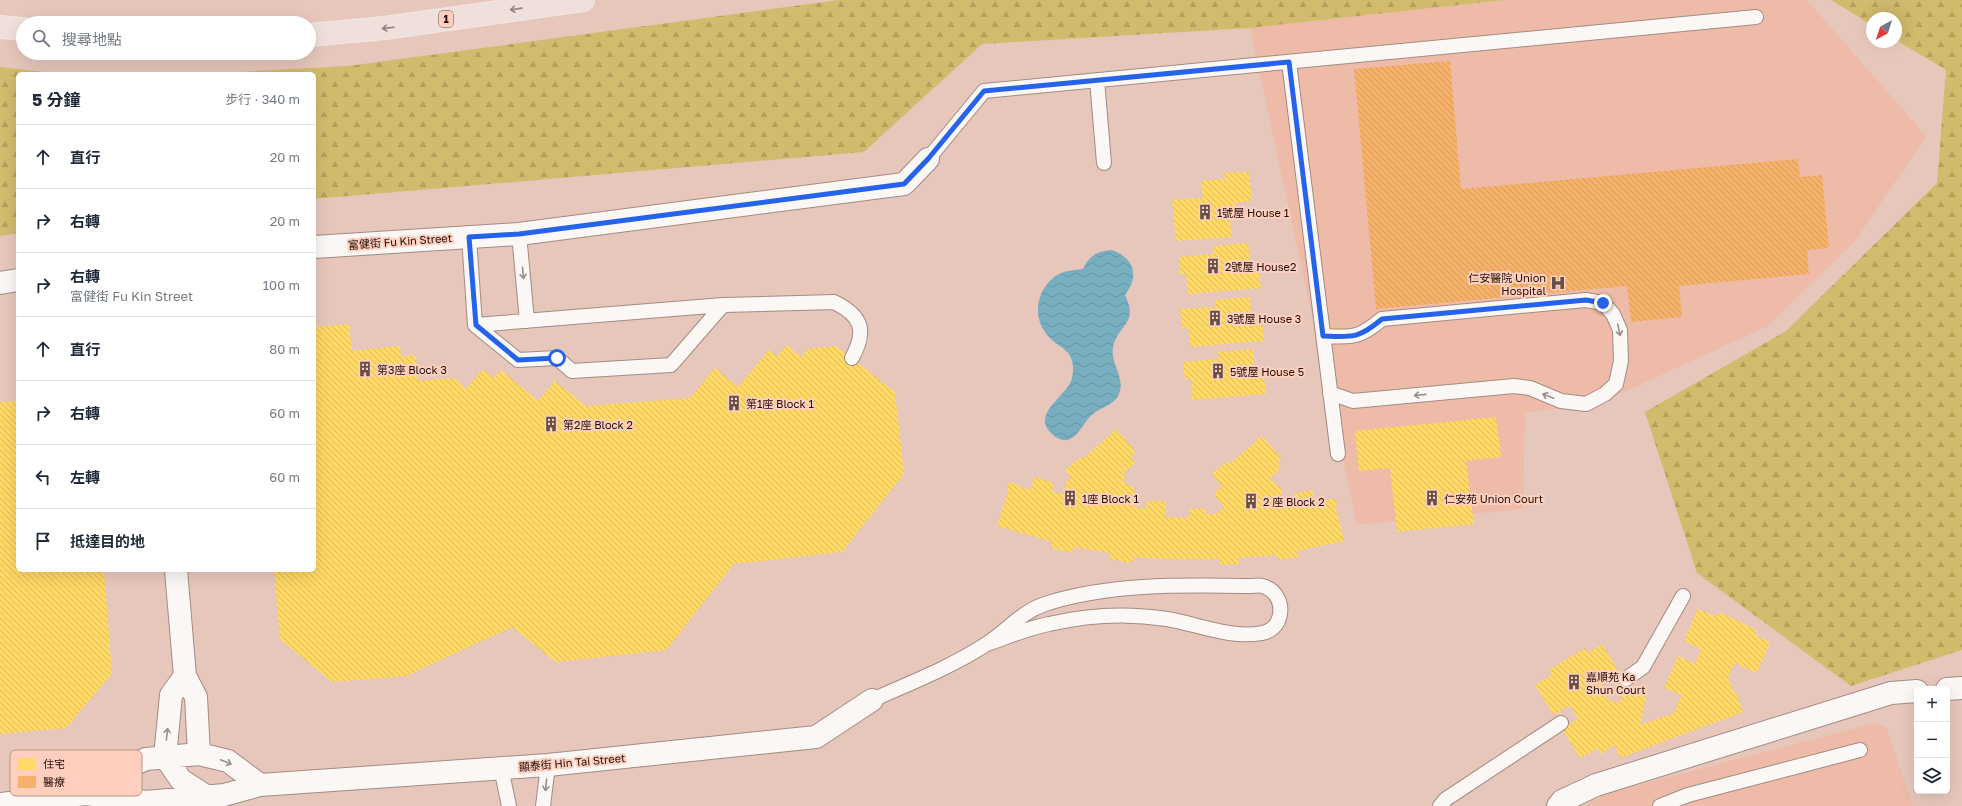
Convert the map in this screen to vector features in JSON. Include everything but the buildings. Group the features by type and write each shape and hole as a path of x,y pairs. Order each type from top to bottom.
{"highway":[{"name":"1","path":"316,34 385,28 583,0"},
{"path":"0,27 16,28"}],"street":[{"name":"富健街 Fu Kin Street","path":"316,247 519,234 904,184 928,159"},
{"path":"0,283 16,280"},
{"path":"176,572 185,676 196,697 200,754"},
{"path":"185,676 171,695 165,757 181,780 206,796"},
{"path":"1950,689 1962,688"},
{"path":"1558,806 1562,801 1596,786 1891,693 1914,691"},
{"name":"顯泰街 Hin Tai Street","path":"101,796 146,802 224,795 260,785 548,765 816,737 872,700"},
{"name":"顯泰街 Hin Tai Street","path":"142,761 146,759 200,754 228,761 260,785"},
{"name":"顯泰街 Hin Tai Street","path":"0,804 69,796"}],"lane":[{"path":"928,159 984,91 1756,17"},
{"path":"1289,62 1338,454"},
{"path":"1097,80 1104,163"},
{"path":"519,234 527,321"},
{"path":"469,237 476,325 518,360 557,358 572,371 671,365 723,306"},
{"path":"1323,336 1356,337 1371,329 1382,319 1586,300 1603,303 1613,314 1620,330 1621,361 1616,384 1605,394 1586,404 1561,401 1530,388 1514,386 1353,401 1330,393"},
{"path":"476,325 723,306 834,302 850,310 860,325 860,343 852,358"},
{"path":"872,700 942,670 987,644 1018,618 1044,605 1093,594 1142,588 1206,585 1263,586 1272,591 1279,599 1281,610 1279,620 1272,628 1263,633 1224,631 1166,619 1126,616 1087,617 1048,624 987,644"},
{"path":"1626,679 1643,667 1683,596"},
{"path":"1440,806 1446,799 1561,723"},
{"path":"1660,806 1688,795 1860,750"},
{"path":"543,806 548,765"},
{"path":"501,768 509,806"}],"shaded area":[{"name":"仁安醫院 Union Hospital","path":"1505,0 1807,0 1926,136 1855,241 1768,326 1600,403 1525,413 1523,509 1357,525 1250,28"},
{"path":"1875,723 1886,727 1913,806 1585,806 1608,793"}],"green space":[{"path":"839,0 1505,0 1250,28 982,44 864,152 316,199 316,72 237,72 348,66"},
{"path":"1831,0 1962,0 1962,650 1851,686 1697,573 1645,412 1786,331 1937,183 1946,70 1902,44 1902,12 1866,12 1866,21"},
{"path":"0,67 44,72 16,72 16,233 0,236"}],"water":[{"path":"1112,250 1119,253 1130,263 1133,275 1130,288 1125,295 1129,305 1129,318 1119,333 1113,347 1113,358 1121,385 1120,391 1116,399 1109,405 1093,414 1071,438 1066,440 1060,439 1052,434 1046,427 1045,419 1047,412 1064,391 1072,378 1072,360 1065,350 1045,332 1038,316 1039,300 1046,285 1059,274 1083,269 1094,255"}],"place":[{"name":"1號屋 House 1","path":"1205,212"},
{"name":"2號屋 House2","path":"1213,266"},
{"name":"仁安醫院 Union Hospital","path":"1558,283"},
{"name":"3號屋 House 3","path":"1215,318"},
{"name":"第3座 Block 3","path":"365,369"},
{"name":"5號屋 House 5","path":"1218,371"},
{"name":"第1座 Block 1","path":"734,403"},
{"name":"第2座 Block 2","path":"551,424"},
{"name":"1座 Block 1","path":"1070,498"},
{"name":"仁安苑 Union Court","path":"1432,498"},
{"name":"2 座 Block 2","path":"1251,501"},
{"name":"嘉順苑 Ka Shun Court","path":"1574,682"}],"route":[{"path":"557,358 518,360 476,325 469,237 519,234 904,184 917,172 984,91 1289,62 1323,336 1356,337 1371,329 1382,319 1586,300 1603,303"}]}
